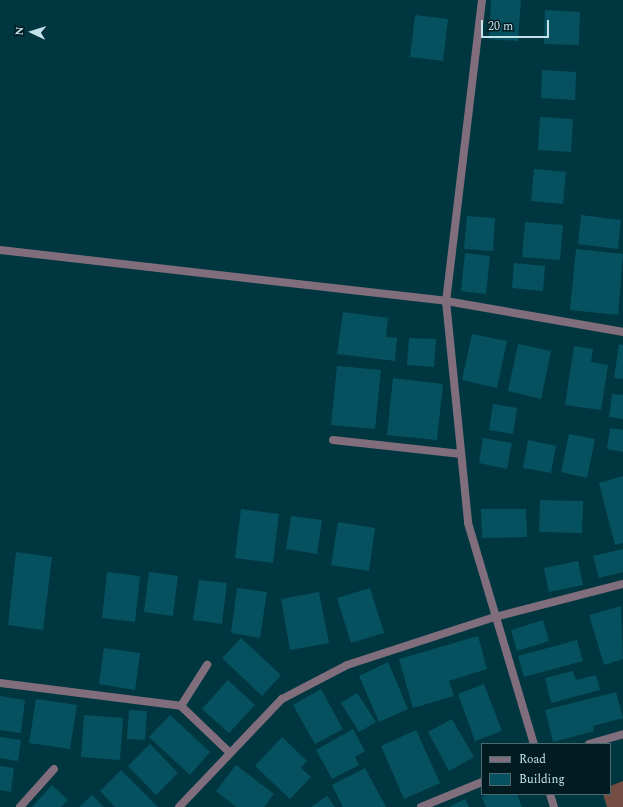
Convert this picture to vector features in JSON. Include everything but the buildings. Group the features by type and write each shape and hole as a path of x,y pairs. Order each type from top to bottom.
{"street":[{"path":"482,0 446,301 468,523 534,743"},
{"path":"0,250 446,301 623,332"},
{"path":"333,440 461,454"},
{"path":"179,807 229,752 282,699 347,665 495,617 623,584"},
{"path":"181,706 207,665"},
{"path":"0,683 181,706 229,752"},
{"path":"592,743 623,734"},
{"path":"20,807 54,769"},
{"path":"421,807 481,782"},
{"path":"550,795 554,807"}],"shaded area":[{"path":"623,781 623,807 607,807 603,795 611,795 611,786"}]}
